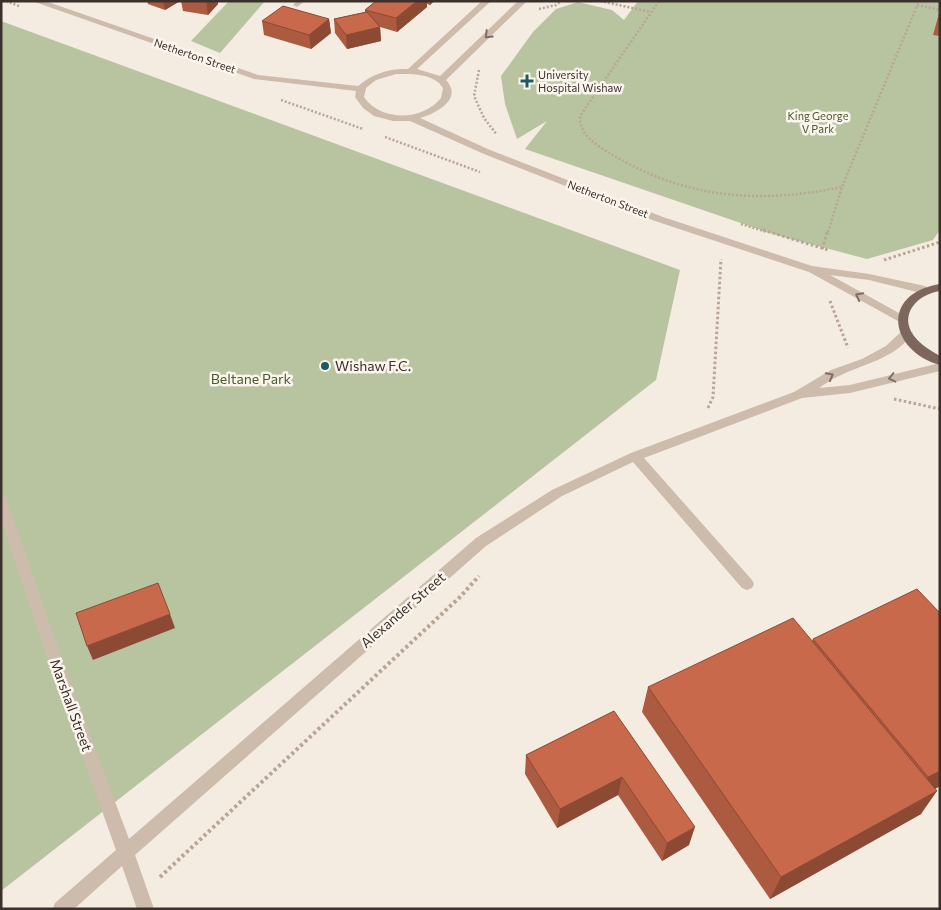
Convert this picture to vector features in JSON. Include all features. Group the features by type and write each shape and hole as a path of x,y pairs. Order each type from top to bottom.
{"main road":[{"path":"934,287 906,305 902,318 907,333 917,345 940,360"}],"street":[{"name":"Netherton Street","path":"36,1 258,77 360,89"},
{"path":"410,71 487,1"},
{"path":"441,80 523,1"},
{"path":"410,71 430,75 441,80 446,87 448,95 440,108 425,115 411,118 388,117 374,113 364,107 359,97 360,89 370,79 383,74 410,71"},
{"name":"Netherton Street","path":"411,118 487,152 659,219 811,269 934,287"},
{"name":"Netherton Street","path":"811,269 902,318"},
{"name":"Alexander Street","path":"61,909 480,542 557,493 635,456 798,394 835,373 882,354 907,333"},
{"name":"Alexander Street","path":"798,394 850,389 940,367"},
{"path":"635,456 747,584"},
{"name":"Marshall Street","path":"1,500 59,671 143,902"}],"path":[{"path":"6,1 24,8"},
{"path":"536,10 556,5 561,1"},
{"path":"600,1 651,12"},
{"path":"659,1 580,116 581,128 597,145 639,172 691,190 758,198 815,193 842,186"},
{"path":"738,223 822,248 842,186 919,1"},
{"path":"917,6 940,10"},
{"path":"479,69 474,96 484,118 498,137"},
{"path":"280,100 364,130"},
{"path":"383,136 486,174"},
{"path":"707,410 713,397 721,259 730,262"},
{"path":"835,373 828,361 849,347 828,298 849,301 858,295"},
{"path":"143,902 460,597 485,569"}],"green space":[{"path":"229,1 265,1 220,53 191,41"},
{"name":"King George V Park","path":"638,1 940,1 940,230 933,240 867,259 776,235 525,149 547,121 517,139 505,104 501,76 533,32 556,9 578,2 612,10 624,20"},
{"name":"Beltane Park","path":"1,21 680,270 656,380 1,891"}],"building":[{"path":"376,1 417,1 396,18 365,10"},
{"path":"283,6 329,19 309,35 262,21"},
{"path":"367,12 380,27 346,35 334,19"},
{"path":"158,583 170,614 87,646 76,613"},
{"path":"917,589 940,613 940,771 928,777 813,639"},
{"path":"793,618 937,791 781,877 648,687"},
{"path":"614,711 695,827 667,843 622,777 560,809 526,755"}],"place":[{"name":"University Hospital Wishaw","path":"527,81"},
{"name":"Wishaw F.C.","path":"325,366"}]}
